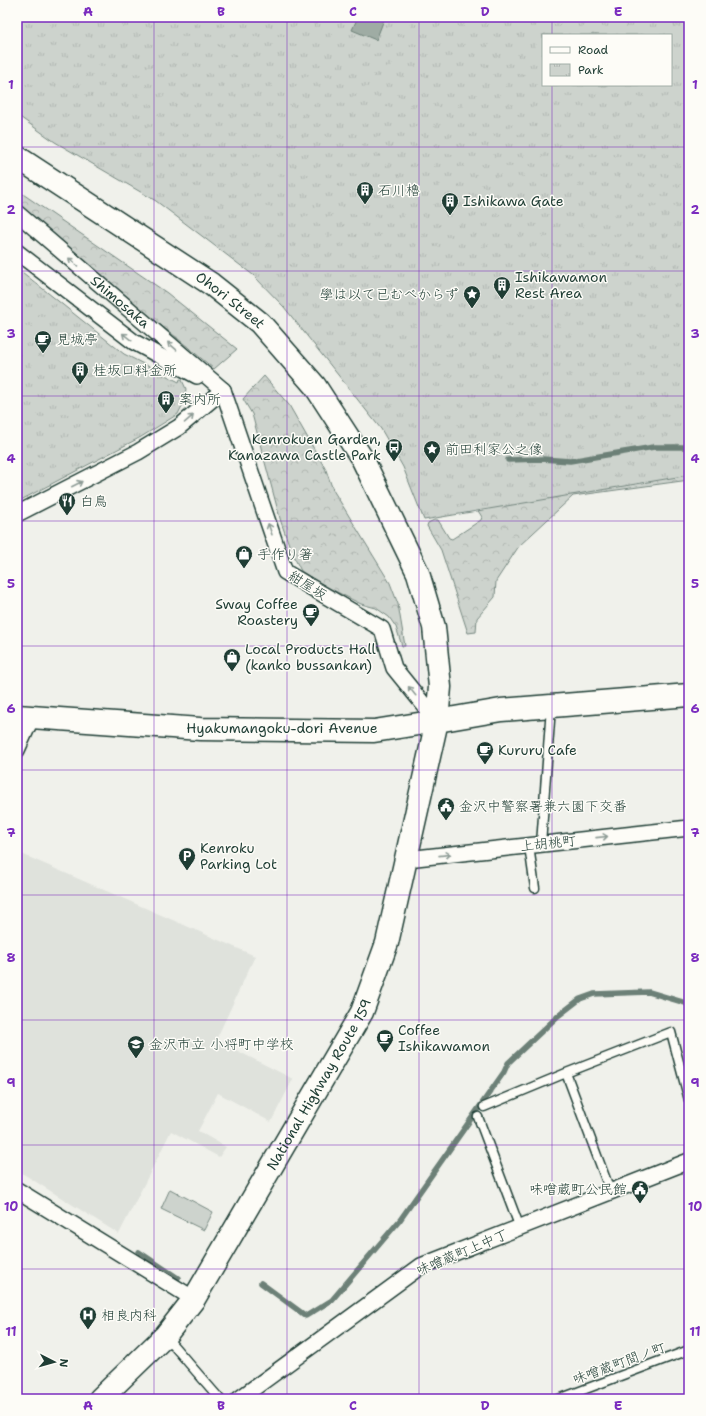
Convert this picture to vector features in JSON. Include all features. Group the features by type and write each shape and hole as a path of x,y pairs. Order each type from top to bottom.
{"main road":[{"name":"Ohori Street","path":"17,157 211,284 260,323 315,386 363,460 385,502 418,573 434,627 440,687 437,721"},
{"name":"Hyakumangoku-dori Avenue","path":"24,717 200,730 374,730 501,710 689,695"},
{"name":"National Highway Route 159","path":"100,1399 165,1336 194,1299 362,1012 387,943 437,721"}],"street":[{"name":"Shimosaka","path":"17,213 223,390"},
{"path":"17,252 134,342 223,390 179,427 150,445 17,514"},
{"name":"紺屋坂","path":"223,390 285,572 382,629 394,668 437,721"},
{"path":"17,750 24,717"},
{"name":"上胡桃町","path":"406,859 689,828"},
{"name":"味噌蔵町上中丁","path":"239,1399 421,1266 689,1162"},
{"path":"18,1192 194,1299"}],"lane":[{"path":"535,888 535,845 551,705"},
{"path":"484,1107 671,1032 689,1100"},
{"path":"566,1073 611,1193"},
{"path":"478,1117 520,1228"},
{"path":"165,1336 220,1399"},
{"name":"味噌蔵町間ノ町","path":"559,1399 689,1350"}],"shaded area":[{"path":"358,17 385,17 376,40 352,30"},
{"name":"金沢市立 小将町中学校","path":"17,852 255,956 216,1040 293,1079 271,1122 218,1093 198,1131 226,1147 219,1157 171,1131 119,1234 17,1170"}],"green space":[{"path":"17,17 689,17 689,475 424,520 403,467 381,429 284,307 253,275 156,201 55,142 17,115"},
{"path":"17,190 167,293 237,349 214,369 171,333 124,298 17,205"},
{"path":"17,268 124,354 179,382 180,379 182,380 186,389 183,404 178,414 141,437 17,502"},
{"path":"264,376 289,405 326,470 333,490 390,583 398,604 405,646 402,646 396,627 389,617 376,608 361,604 321,584 301,571 292,553 281,522 252,414 243,399"},
{"path":"689,471 689,480 573,496 519,546 496,581 495,597 477,618 476,632 468,633 441,550 427,526 428,523 438,520 449,538 452,539 481,520 482,517 475,506"},
{"path":"170,1189 213,1212 204,1230 161,1209"}],"waterway":[{"path":"508,460 542,459 570,461 654,447 689,447"},
{"path":"261,1283 306,1316 332,1300 400,1220 504,1072 508,1063 558,1016 580,999 594,994 649,992 689,1004"},
{"path":"139,1252 178,1278"}],"place":[{"name":"石川櫓","path":"365,205"},
{"name":"Ishikawa Gate","path":"450,216"},
{"name":"Ishikawamon Rest Area","path":"502,300"},
{"name":"學は以て已むべからず","path":"472,309"},
{"name":"見城亭","path":"43,354"},
{"name":"桂坂口料金所","path":"80,385"},
{"name":"案内所","path":"166,414"},
{"name":"Kenrokuen Garden, Kanazawa Castle Park","path":"394,462"},
{"name":"前田利家公之像","path":"432,464"},
{"name":"白鳥","path":"67,516"},
{"name":"手作り箸","path":"244,569"},
{"name":"Sway Coffee Roastery","path":"311,627"},
{"name":"Local Products Hall (kanko bussankan)","path":"232,672"},
{"name":"Kururu Cafe","path":"485,765"},
{"name":"金沢中警察署兼六園下交番","path":"446,821"},
{"name":"Kenroku Parking Lot","path":"187,871"},
{"name":"Coffee Ishikawamon","path":"385,1053"},
{"name":"金沢市立 小将町中学校","path":"136,1059"},
{"name":"味噌蔵町公民館","path":"640,1204"},
{"name":"相良内科","path":"88,1330"}]}
